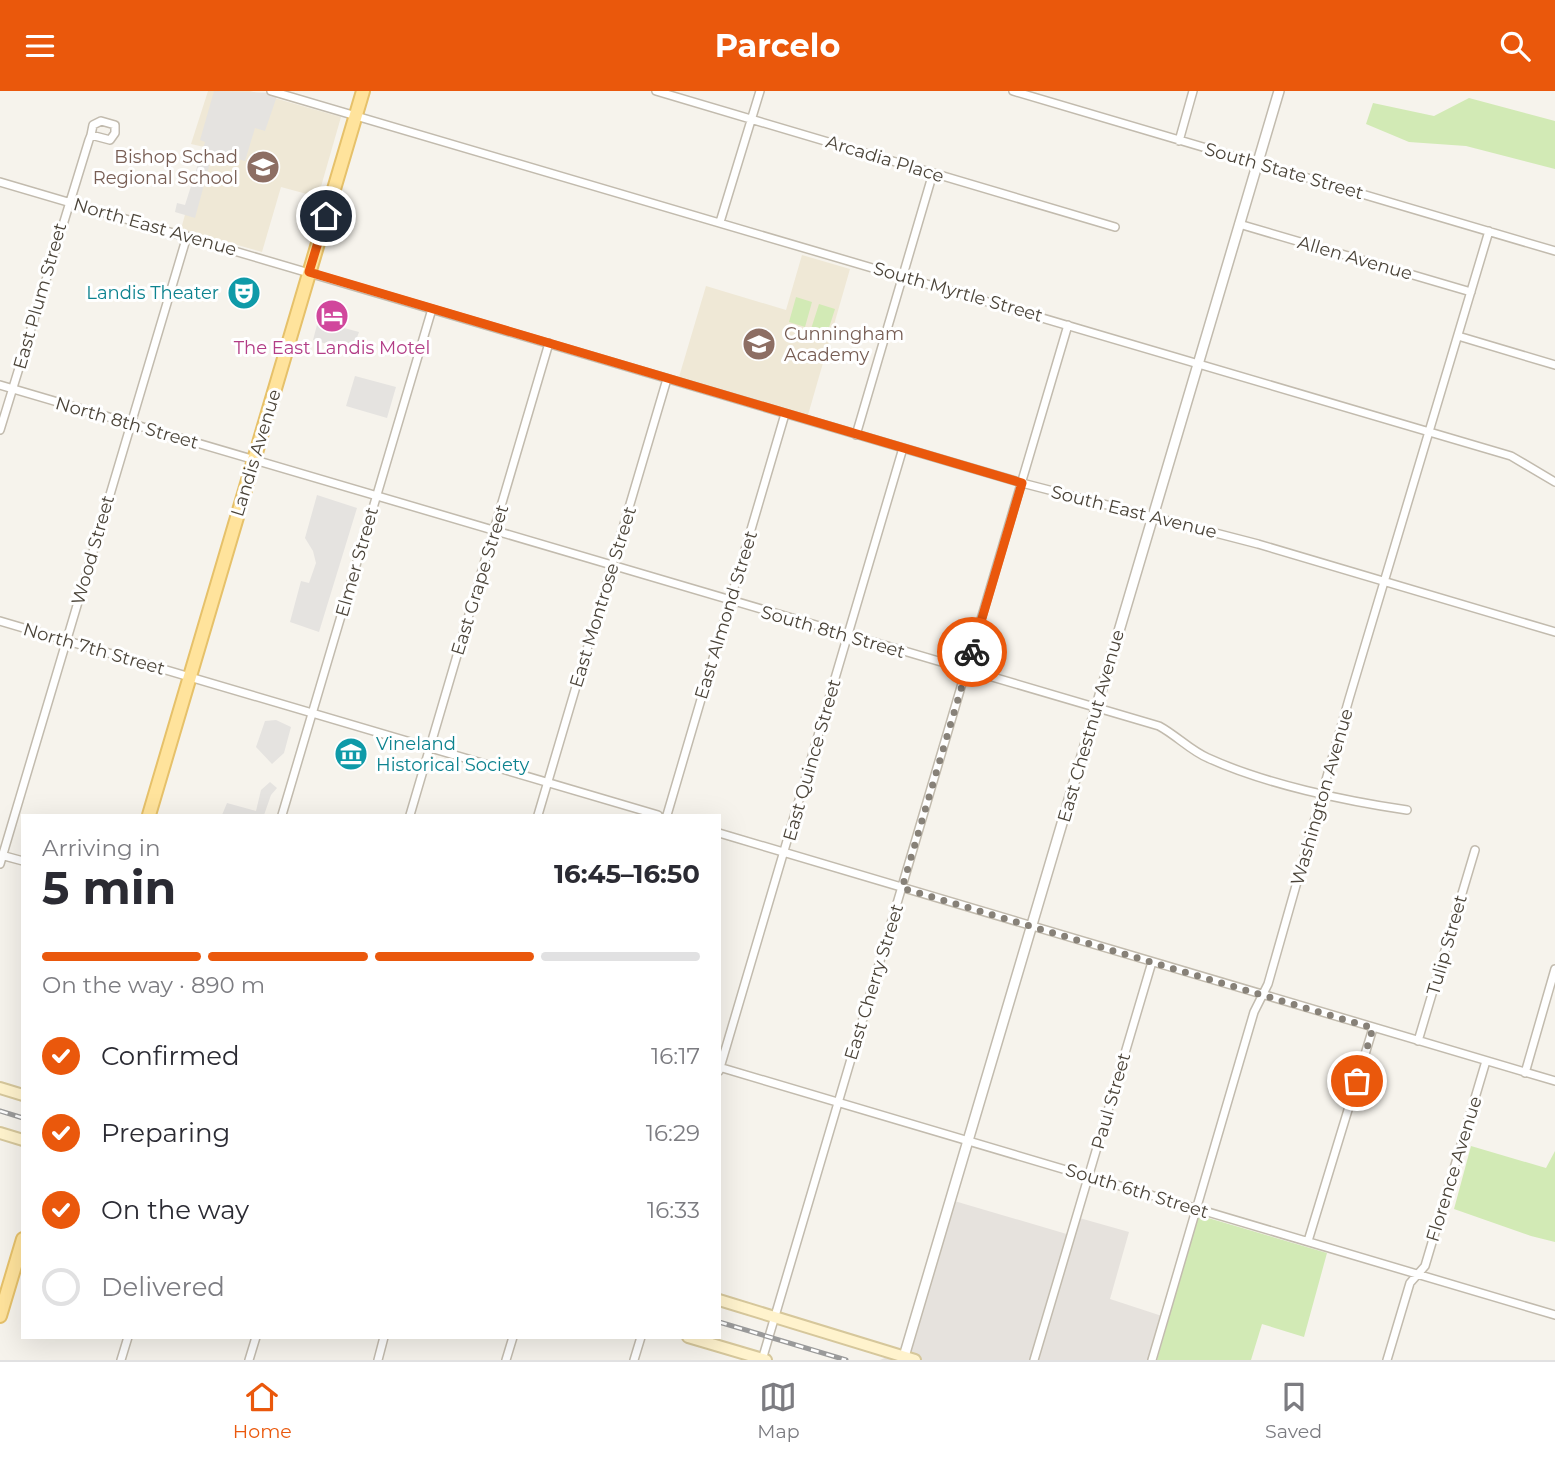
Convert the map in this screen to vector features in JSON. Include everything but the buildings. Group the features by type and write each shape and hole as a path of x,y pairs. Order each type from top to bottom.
{"main road":[{"name":"Landis Avenue","path":"149,814 363,91"},
{"path":"0,1088 21,1094"},
{"path":"0,1133 21,1139"},
{"path":"0,1316 21,1246"},
{"path":"721,1301 907,1359"},
{"path":"695,1339 763,1360"}],"street":[{"name":"South Myrtle Street","path":"271,91 1511,456 1555,482"},
{"name":"Arcadia Place","path":"656,91 1115,227"},
{"path":"720,222 760,91"},
{"name":"South State Street","path":"1013,91 1555,251"},
{"path":"1179,141 1193,91"},
{"name":"East Chestnut Avenue","path":"907,1359 968,1142 1279,91"},
{"name":"East Plum Street","path":"0,430 68,202 91,135"},
{"path":"856,435 933,173"},
{"name":"North East Avenue","path":"0,182 309,272"},
{"name":"Allen Avenue","path":"1239,224 1471,292"},
{"name":"Washington Avenue","path":"1152,1360 1262,995 1268,984 1489,231"},
{"name":"Wood Street","path":"0,864 187,236"},
{"name":"South East Avenue","path":"309,272 1022,483 1153,516 1555,632"},
{"name":"Elmer Street","path":"282,814 432,309"},
{"name":"East Cherry Street","path":"763,1360 1068,325"},
{"path":"1458,336 1555,365"},
{"name":"East Grape Street","path":"410,814 549,343"},
{"name":"East Montrose Street","path":"538,814 667,379"},
{"name":"North 8th Street","path":"0,385 255,460"},
{"name":"East Almond Street","path":"667,814 785,414"},
{"name":"East Quince Street","path":"721,1066 903,448"},
{"name":"South 8th Street","path":"255,460 1159,726 1216,761 1324,795 1407,810"},
{"name":"North 7th Street","path":"0,621 656,814"},
{"path":"721,835 1555,1081"},
{"name":"Tulip Street","path":"1418,1041 1475,850"},
{"path":"1,855 21,860"},
{"name":"Paul Street","path":"1034,1360 1152,962"},
{"path":"1525,1073 1555,969"},
{"path":"1308,1241 1373,1028"},
{"name":"Florence Avenue","path":"1387,1360 1410,1283 1425,1266 1486,1061"},
{"name":"South 6th Street","path":"721,1069 1555,1315"},
{"path":"121,1360 127,1339"},
{"path":"249,1360 255,1339"},
{"path":"378,1360 383,1339"},
{"path":"506,1360 512,1339"},
{"path":"634,1360 640,1339"}],"shaded area":[{"name":"Bishop Schad Regional School","path":"208,91 250,91 341,117 318,197 281,187 262,252 181,229 204,147 191,144"},
{"path":"214,91 278,93 265,131 255,128 245,161 213,152 195,218 175,212 177,203 185,205 205,142 200,140"},
{"name":"Cunningham Academy","path":"802,255 850,269 808,415 679,377 706,286 786,310"},
{"path":"318,321 359,332 352,351 313,340"},
{"path":"355,376 396,387 387,418 346,406"},
{"path":"317,495 357,508 319,632 290,622 301,581 309,583 316,563 305,538"},
{"path":"276,720 291,727 284,753 272,764 256,747 265,721"},
{"path":"270,782 277,788 271,795 264,814 222,814 227,803 256,811 261,790"},
{"path":"951,1200 1070,1235 1076,1217 1129,1232 1110,1299 1165,1317 1152,1360 880,1360 906,1349"}],"green space":[{"path":"1469,98 1555,121 1555,169 1466,146 1409,142 1366,124 1373,103 1434,116"},
{"path":"796,297 812,302 805,327 789,322"},
{"path":"819,304 835,309 827,334 811,329"},
{"path":"1471,1146 1546,1168 1555,1151 1555,1242 1454,1209"},
{"path":"1198,1215 1327,1253 1304,1337 1262,1324 1251,1360 1157,1360"}],"railway":[{"path":"0,1111 21,1117"},
{"path":"721,1323 846,1360"}],"way so far":[{"path":"972,652 902,888 1373,1028 1357,1081"}],"place":[{"name":"Bishop Schad Regional School","path":"263,167"},
{"name":"Landis Theater","path":"244,293"},
{"name":"The East Landis Motel","path":"332,316"},
{"name":"Cunningham Academy","path":"759,344"},
{"name":"Vineland Historical Society","path":"351,754"}],"route":[{"path":"326,216 309,272 1022,483 972,652"}]}
